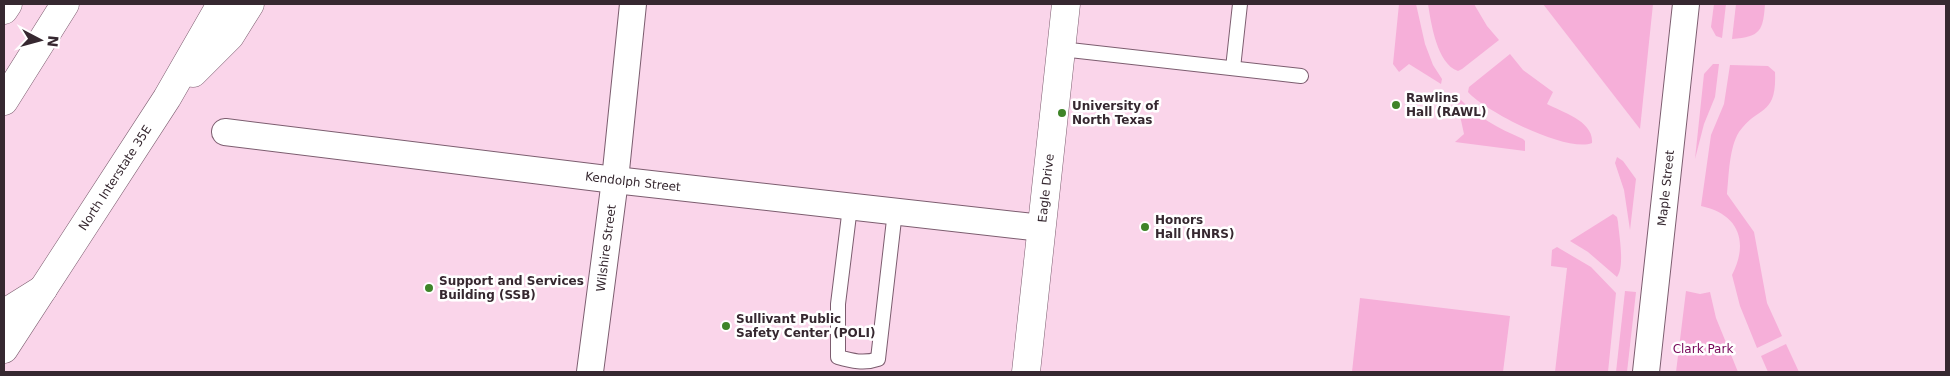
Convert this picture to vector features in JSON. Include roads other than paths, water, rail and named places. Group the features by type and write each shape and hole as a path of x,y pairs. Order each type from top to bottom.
{"main road":[{"path":"4,10 8,4"},
{"path":"4,101 65,4"},
{"path":"167,98 192,24 204,4"},
{"name":"North Interstate 35E","path":"4,349 167,98 222,4"},
{"path":"167,98 230,36 250,4"},
{"name":"Eagle Drive","path":"1026,372 1066,4"},
{"path":"4,320 10,309 43,288"}],"street":[{"name":"Wilshire Street","path":"590,372 615,180 633,4"},
{"name":"Maple Street","path":"1646,372 1686,4"},
{"name":"Kendolph Street","path":"225,132 615,180 1042,228"}],"lane":[{"path":"1233,68 1240,4"},
{"path":"1061,49 1301,76"},
{"path":"850,207 838,304 838,357 869,363 878,360 894,211"}],"place":[{"name":"Rawlins Hall (RAWL)","path":"1396,105"},
{"name":"University of North Texas","path":"1062,113"},
{"name":"Honors Hall (HNRS)","path":"1145,227"},
{"name":"Support and Services Building (SSB)","path":"429,288"},
{"name":"Sullivant Public Safety Center (POLI)","path":"726,326"}],"park label":[{"name":"Clark Park","path":"1703,349"}]}
